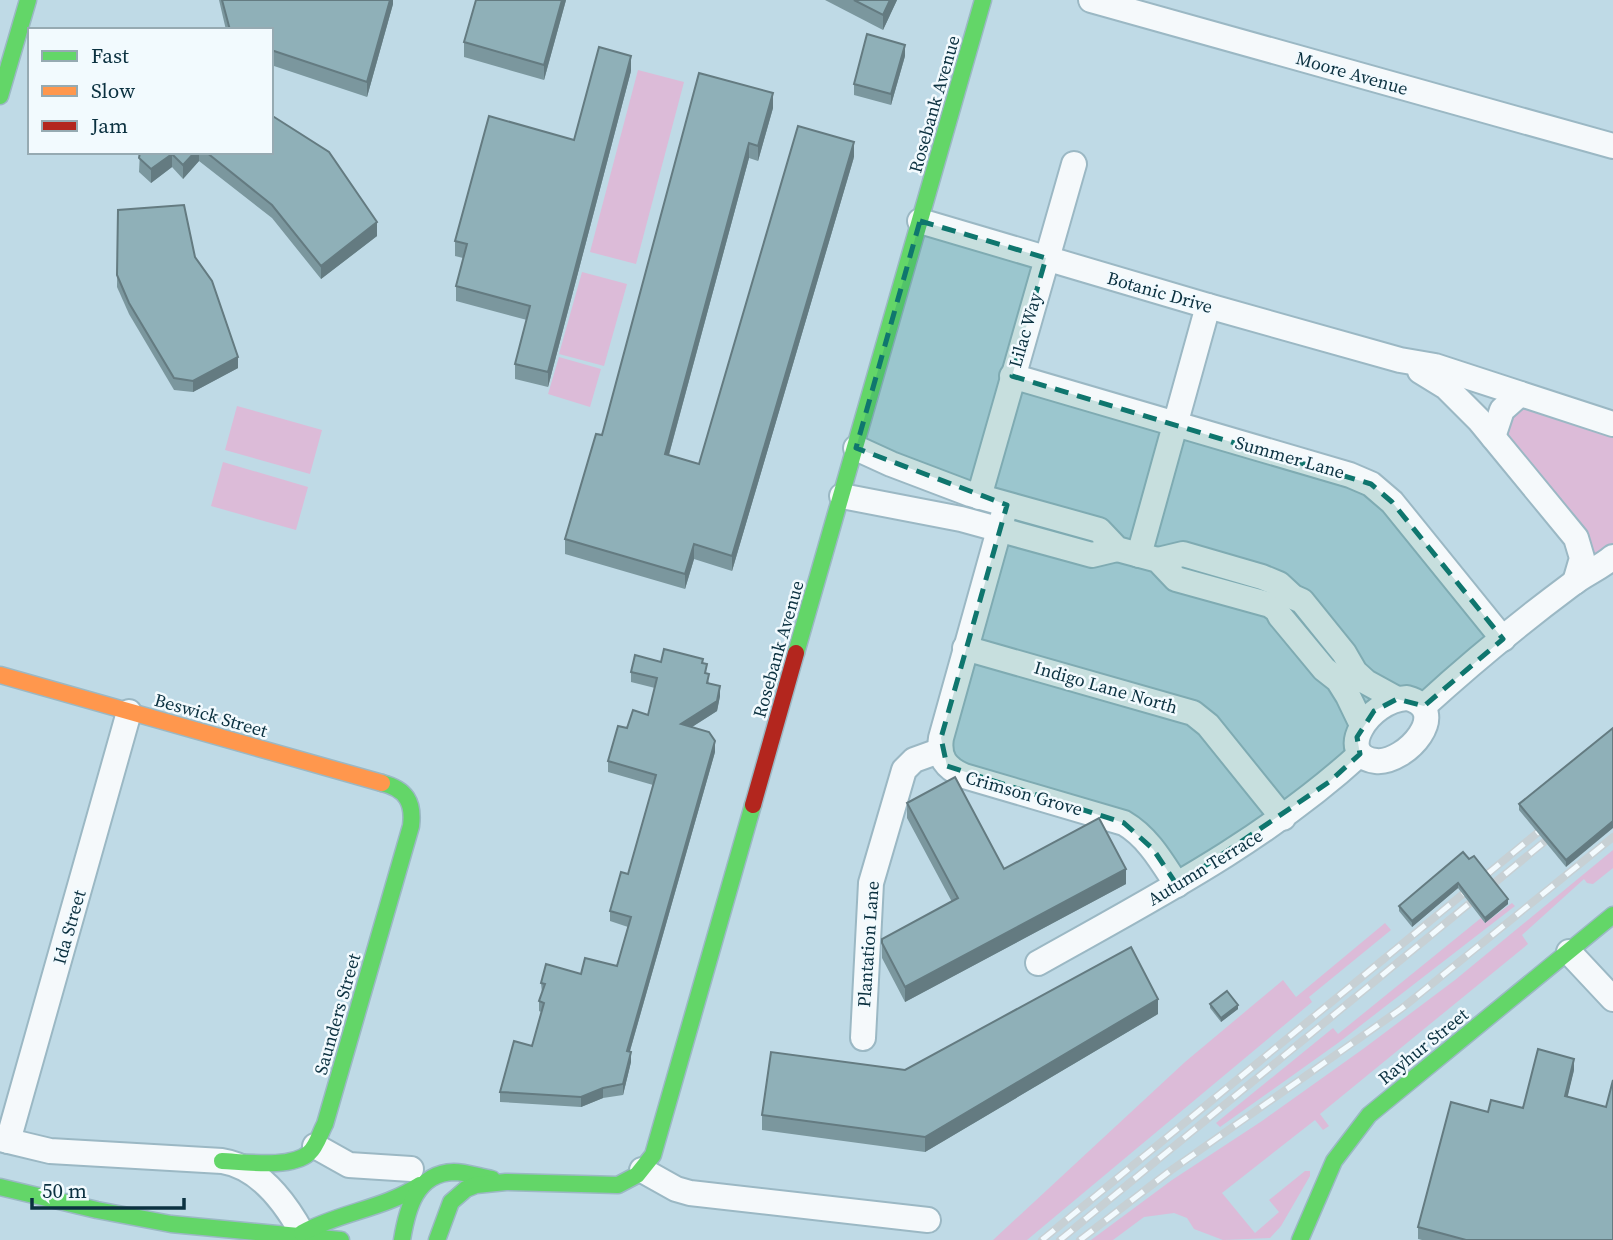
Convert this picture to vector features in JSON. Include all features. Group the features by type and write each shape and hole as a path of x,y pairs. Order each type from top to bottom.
{"street":[{"path":"0,96 28,0"},
{"name":"Rosebank Avenue","path":"642,1170 653,1155 658,1141 983,0"},
{"name":"Moore Avenue","path":"1091,0 1613,146"},
{"name":"Lilac Way","path":"979,496 1074,164"},
{"name":"Botanic Drive","path":"920,221 1208,306 1400,360 1435,366 1613,424"},
{"path":"1138,555 1208,306"},
{"name":"Botanic Drive","path":"1400,360 1446,387 1479,420 1579,544 1581,567 1575,582"},
{"name":"Summer Lane","path":"1012,376 1350,475 1371,484 1392,502 1503,639"},
{"path":"1493,437 1502,410 1520,394"},
{"path":"856,448 891,464 979,496 1003,517"},
{"path":"842,496 949,517 1003,517 1099,530 1176,579 1275,607 1324,669 1338,680 1349,696 1362,725"},
{"path":"939,751 940,738 1003,517"},
{"path":"1138,555 1183,554 1279,584 1293,597 1302,601 1344,653 1356,673 1366,682 1397,699 1416,701 1424,706"},
{"path":"1424,706 1575,582 1599,569 1613,557"},
{"name":"Indigo Lane North","path":"965,648 1193,713 1208,725 1283,818"},
{"name":"Beswick Street","path":"0,675 394,786 408,797"},
{"path":"1397,699 1374,711 1362,725 1357,737 1360,754 1376,761 1385,760 1406,750 1422,732 1426,722 1424,706"},
{"name":"Ida Street","path":"4,1140 129,712"},
{"name":"Crimson Grove","path":"939,751 947,766 964,776 1124,823 1141,835 1153,849 1177,885"},
{"name":"Plantation Lane","path":"863,1038 873,871 904,770 914,760 939,751"},
{"name":"Autumn Terrace","path":"1038,963 1177,885 1283,818 1360,754"},
{"name":"Saunders Street","path":"317,1139 325,1124 411,825 413,811 408,797"},
{"name":"Rayhur Street","path":"1297,1239 1334,1161 1369,1115 1613,915"},
{"path":"1569,951 1613,999"},
{"path":"4,1140 50,1151 222,1161 291,1162 304,1157 317,1139 349,1165 416,1177 431,1178 452,1172 506,1182 610,1186 632,1180 642,1170 670,1186 690,1193 928,1220"},
{"path":"222,1161 243,1166 257,1176 286,1208 302,1233"},
{"path":"302,1233 318,1223 397,1201 416,1177"},
{"path":"402,1240 407,1207 416,1177"},
{"path":"437,1240 443,1212 452,1199 471,1186 506,1182"},
{"path":"0,1187 196,1227 302,1233 341,1240"},
{"path":"49,1199 88,1224"}],"highlighted area":[{"path":"920,221 1046,258 1012,376 1371,484 1392,502 1503,639 1424,706 1397,699 1374,711 1357,737 1360,754 1329,782 1177,885 1153,849 1124,823 947,766 941,738 1007,505 856,448"}],"shaded area":[{"path":"638,70 684,82 636,264 590,252"},
{"path":"582,272 627,284 604,366 559,354"},
{"path":"559,357 601,369 590,407 548,394"},
{"path":"1520,405 1613,429 1613,551 1595,566 1505,444 1504,421"},
{"path":"237,406 322,430 310,474 225,450"},
{"path":"223,462 308,487 296,530 211,506"},
{"path":"1613,850 1613,868 1593,884 1584,879 1522,935 1528,944 1320,1114 1329,1126 1323,1130 1315,1120 1222,1193 1255,1233 1279,1212 1269,1200 1305,1171 1310,1171 1310,1176 1281,1226 1270,1238 1223,1240 1194,1229 1187,1218 1174,1213 1144,1217 1113,1240 1091,1240 1172,1180 1262,1121 1363,1049 1455,980"},
{"path":"1512,903 1515,906 1338,1043 1220,1127 1216,1123 1333,1028 1338,1034 1481,918 1485,923"},
{"path":"1385,923 1391,930 1309,997 1312,1002 1027,1240 993,1240 1185,1062 1283,980 1296,997"}],"building":[{"path":"222,0 390,0 367,82 273,51 273,28 229,28"},
{"path":"476,0 562,0 544,65 464,42"},
{"path":"854,0 890,0 883,15"},
{"path":"867,34 905,45 891,94 854,84"},
{"path":"599,47 631,56 548,372 515,364 530,306 456,286 467,244 455,241 489,116 574,140"},
{"path":"699,73 773,93 758,146 749,143 665,454 699,464 798,126 854,142 732,556 694,544 685,574 565,539 596,434 602,435"},
{"path":"273,116 329,152 377,222 321,266 272,205 208,154 273,154"},
{"path":"140,154 172,154 151,169 139,158"},
{"path":"172,154 193,154 183,165"},
{"path":"184,205 195,257 212,281 238,357 193,381 174,378 129,303 117,275 118,210"},
{"path":"664,649 703,659 702,663 707,664 705,673 709,674 707,683 720,686 717,701 681,724 709,732 715,741 627,1051 631,1052 623,1084 581,1097 500,1092 514,1041 532,1046 544,1003 539,1001 545,984 541,983 546,964 581,974 585,958 617,966 631,917 610,911 621,872 628,874 656,775 608,761 618,726 627,728 633,710 648,715 657,678 631,672 635,655 661,662"},
{"path":"1613,728 1613,821 1566,860 1519,804"},
{"path":"955,777 1004,869 1099,818 1126,869 905,987 882,939 958,898 907,803"},
{"path":"1463,852 1469,859 1474,856 1508,899 1485,918 1458,883 1412,921 1399,906"},
{"path":"1131,947 1158,999 925,1137 762,1115 771,1052 905,1070"},
{"path":"1227,991 1238,1005 1221,1018 1210,1004"},
{"path":"1538,1049 1574,1059 1565,1096 1606,1107 1613,1080 1613,1240 1466,1240 1418,1227 1451,1102 1488,1112 1491,1100 1523,1108"}],"railway":[{"path":"1042,1240 1553,820"},
{"path":"1060,1240 1560,829"},
{"path":"1080,1240 1170,1171 1401,1009 1613,837"}],"traffic: fast":[{"path":"0,96 28,0"},
{"path":"796,653 983,0"},
{"path":"222,1161 280,1163 301,1158 314,1147 325,1124 411,826 411,810 407,798 397,789 382,783"},
{"path":"437,1240 451,1202 466,1189 476,1185 506,1182 618,1185 637,1175 653,1155 753,805"},
{"path":"1300,1240 1334,1161 1369,1115 1613,915"},
{"path":"402,1240 411,1205 422,1186 431,1179 454,1172 492,1179"},
{"path":"302,1233 331,1220 392,1200 420,1185"},
{"path":"0,1187 171,1224 341,1240"}],"traffic: slow":[{"path":"0,675 382,783"}],"traffic: jam":[{"path":"753,805 796,653"}]}
